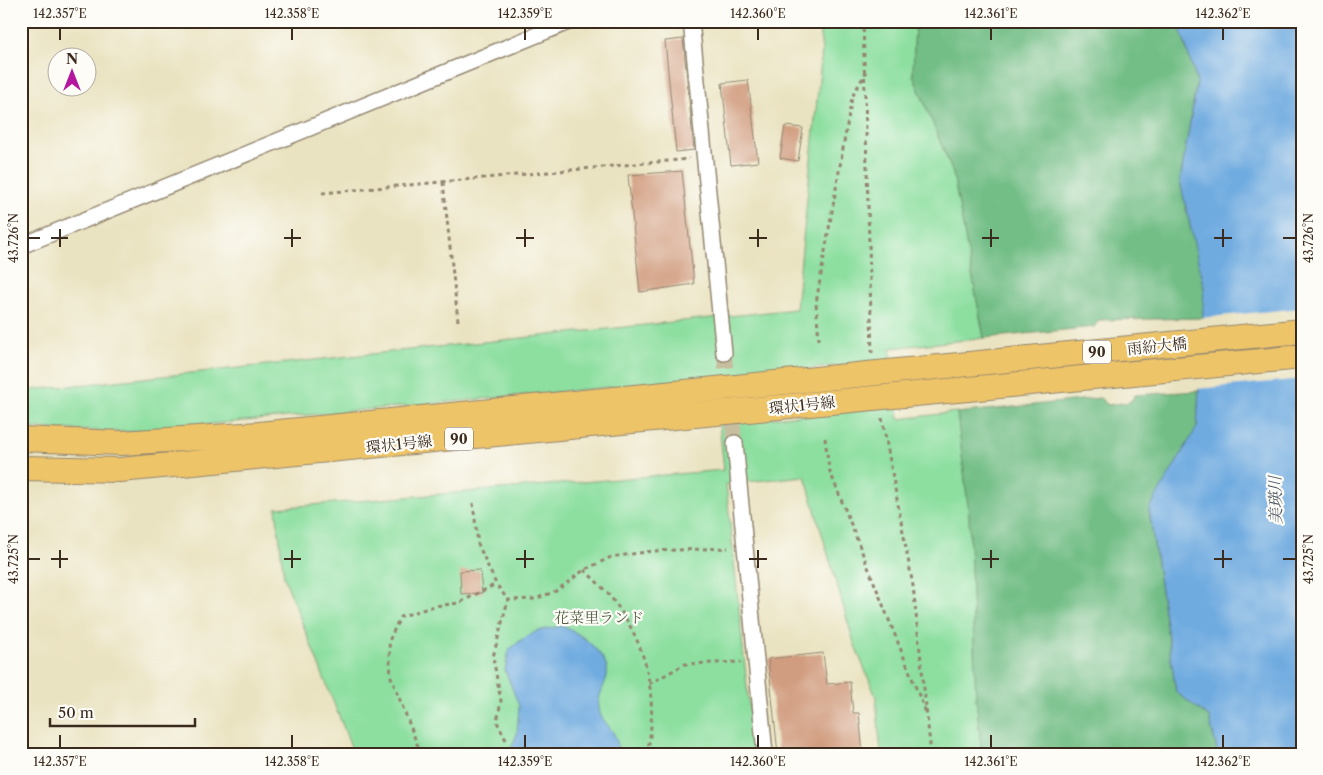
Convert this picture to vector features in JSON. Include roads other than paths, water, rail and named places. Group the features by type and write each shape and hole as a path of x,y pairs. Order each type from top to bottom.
{"main road":[{"name":"雨紛大橋","path":"883,373 1302,331"},
{"name":"雨紛大橋","path":"887,397 1302,357"},
{"name":"環状1号線","path":"21,439 121,443 259,434 883,373"},
{"name":"環状1号線","path":"21,468 120,470 887,397"}],"street":[{"path":"21,246 572,21"},
{"path":"691,21 724,353"},
{"path":"736,443 765,754"}],"water":[{"name":"美瑛川","path":"1178,21 1302,21 1302,754 1218,754 1209,717 1176,692 1149,509 1197,427 1204,287 1180,181 1197,82"},
{"path":"561,626 584,638 599,652 604,660 607,676 600,696 599,709 600,714 616,738 618,754 511,754 510,750 517,734 519,706 505,670 509,650 521,640 537,631"}],"tunnel":[{"path":"724,353 735,443"}],"park label":[{"name":"花菜里ランド","path":"599,617"}]}
